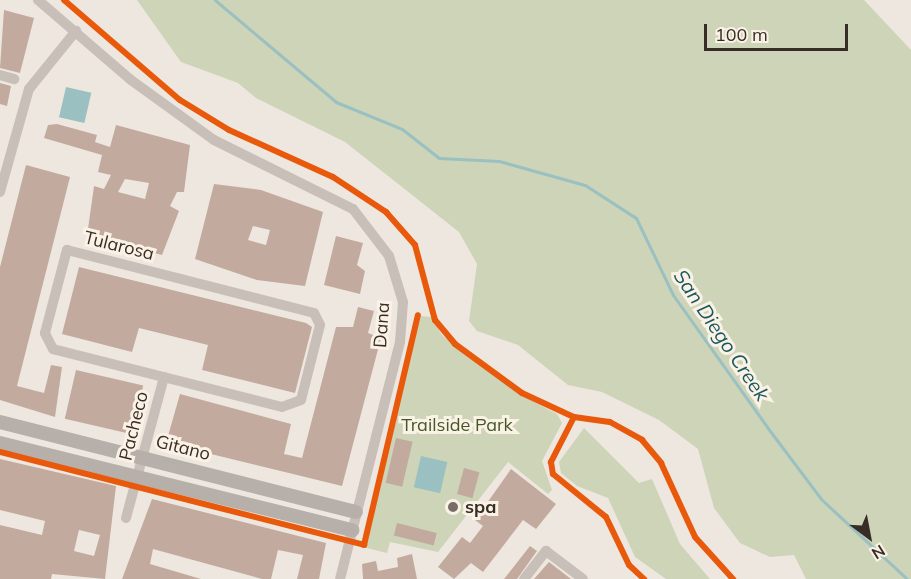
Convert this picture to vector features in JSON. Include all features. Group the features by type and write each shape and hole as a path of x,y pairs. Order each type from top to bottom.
{"street":[{"name":"Dana","path":"38,0 131,80 208,136 347,205 380,239 399,282 403,324 340,579"},
{"path":"0,192 4,156 29,89 76,31"},
{"path":"0,75 14,80"},
{"name":"Tularosa","path":"67,250 319,317 296,405 282,407 164,377 49,345 45,333 67,250"},
{"name":"Pacheco","path":"126,518 164,377"},
{"name":"Gitano","path":"0,422 143,456 356,512"},
{"name":"Gitano","path":"0,443 138,474 352,530"},
{"path":"524,579 546,550 583,579"}],"green space":[{"path":"137,0 864,0 911,50 911,579 806,579 794,555 770,557 740,543 714,508 698,449 659,420 602,392 568,385 518,345 477,331 469,321 477,264 459,232 345,142 256,98 238,83 181,62"},
{"name":"Trailside Park","path":"421,316 431,317 442,335 521,395 557,414 562,423 542,461 552,490 548,494 508,462 438,552 390,542 387,553 363,547"},
{"path":"584,428 639,483 652,479 680,544 710,579 666,579 635,557 608,498 577,486 561,473 559,462"}],"water":[{"path":"66,87 91,93 84,123 59,117"},
{"path":"421,456 447,462 440,493 414,487"}],"building":[{"path":"4,10 34,18 20,73 0,68"},
{"path":"0,83 11,86 7,106 0,104"},
{"path":"57,124 97,135 95,142 110,147 116,125 190,145 184,192 177,192 170,206 179,211 162,255 87,236 94,186 104,189 111,175 98,172 102,155 44,138 48,125","holes":["125,179 149,183 145,199 118,192"]},
{"path":"26,165 70,177 17,386 44,393 51,365 62,367 55,417 0,400 0,267"},
{"path":"214,184 261,190 323,212 305,286 257,280 195,259","holes":["253,226 270,230 266,245 248,240"]},
{"path":"336,236 363,243 357,265 365,271 360,294 324,285"},
{"path":"79,267 306,323 312,327 295,393 202,370 208,345 139,328 132,352 62,334"},
{"path":"358,307 374,311 368,333 381,338 342,486 166,443 180,394 291,424 284,454 302,458 336,327 353,327"},
{"path":"76,370 143,386 132,434 65,419"},
{"path":"396,438 413,442 402,487 386,483"},
{"path":"0,459 116,486 105,579 52,574 51,579 0,579 0,525 42,535 45,521 0,510","holes":["79,530 100,535 94,556 74,551"]},
{"path":"464,468 479,472 472,498 457,494"},
{"path":"511,469 556,504 536,529 523,520 483,572 471,563 454,579 438,567 462,537 470,543 483,526 475,520"},
{"path":"152,499 326,543 319,579 297,579 303,555 278,550 271,579 262,579 153,549 150,564 201,579 122,579"},
{"path":"397,523 437,533 434,546 394,536"},
{"path":"530,546 537,551 517,579 504,579"},
{"path":"412,554 417,579 363,579 362,564 376,561 378,571 398,567 397,558"},
{"path":"549,562 571,579 534,579"}],"waterway":[{"name":"San Diego Creek","path":"215,0 336,102 402,129 439,158 499,161 585,185 636,218 673,295 821,499 907,579"}],"cycle path":[{"path":"64,0 180,100 229,130 333,177 386,212 415,245 435,320 455,344 522,393 574,417 610,422 642,440 661,463 695,537 733,579"},
{"path":"0,452 364,545 418,315"},
{"path":"574,417 551,462 553,474 606,517 629,565 644,579"}],"place":[{"name":"spa","path":"453,507"}]}
